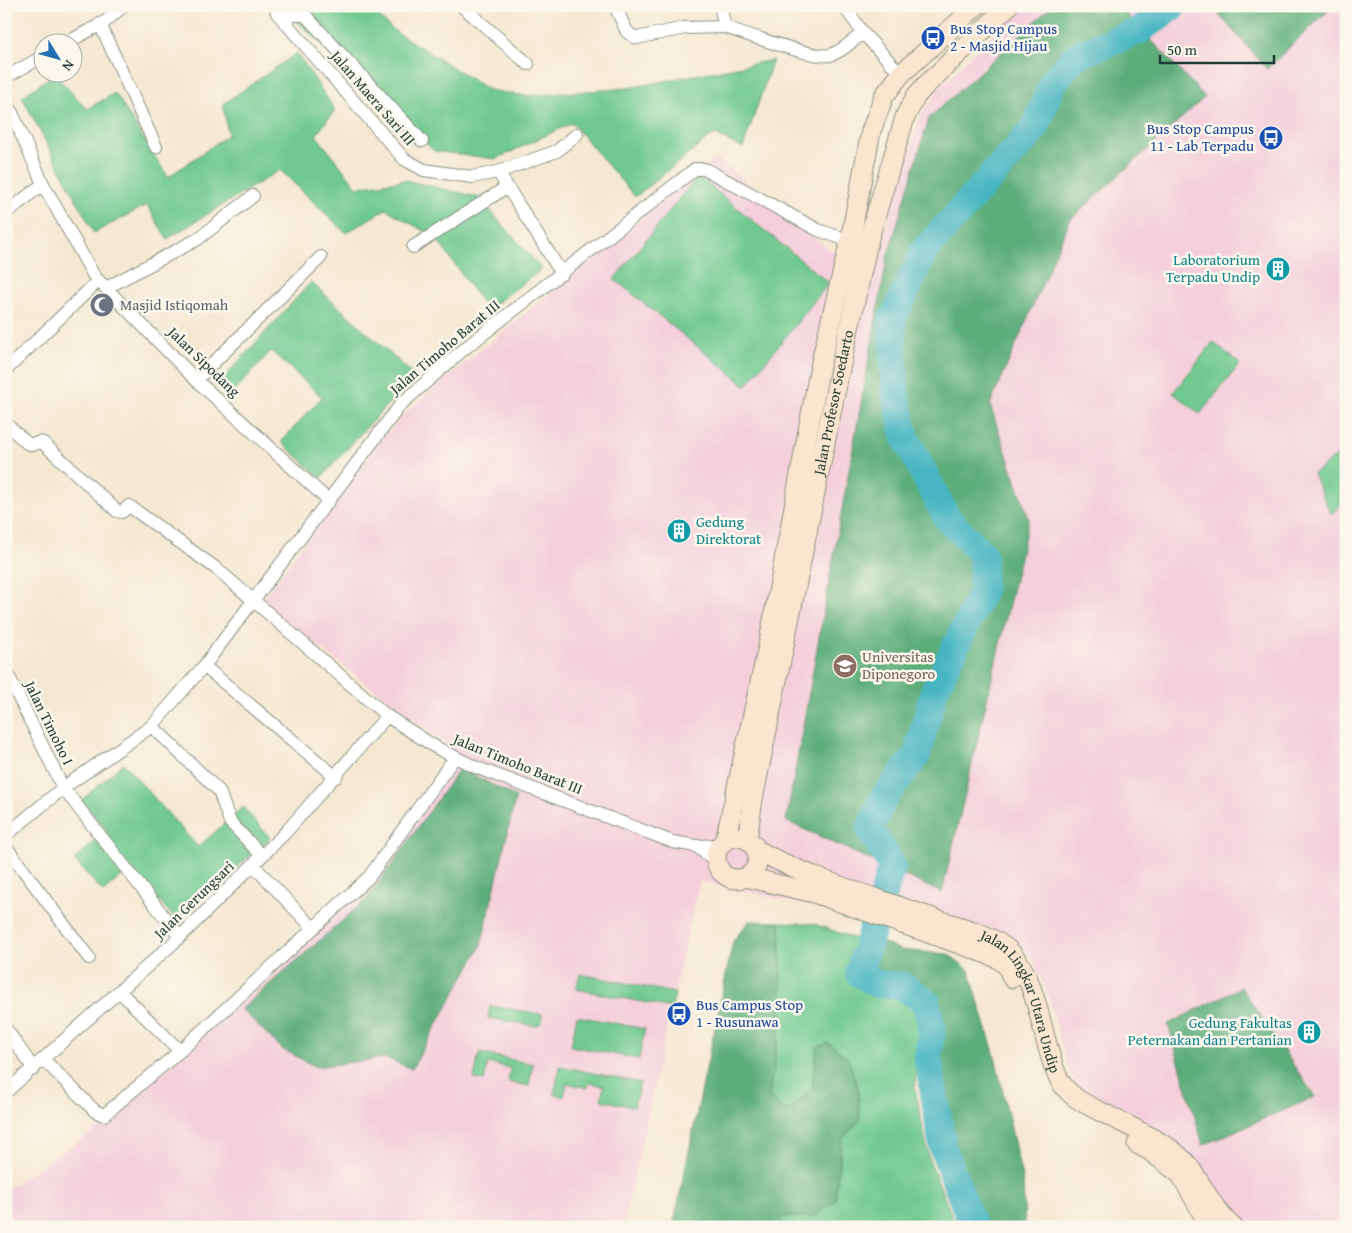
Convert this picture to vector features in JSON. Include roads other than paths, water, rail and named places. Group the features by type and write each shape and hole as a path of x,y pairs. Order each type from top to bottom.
{"street":[{"path":"82,34 100,24 123,6"},
{"path":"462,6 528,64"},
{"path":"615,6 627,32 636,38 685,28 725,27 758,39 824,56 835,53 862,33"},
{"path":"720,6 725,27"},
{"path":"844,6 862,33 900,74 916,96"},
{"name":"Jalan Profesor Soedarto","path":"720,849 769,642 820,366 850,241 871,130 884,96 900,74 976,6"},
{"name":"Jalan Profesor Soedarto","path":"751,845 754,793 832,408 869,238 905,117 916,96 1008,6"},
{"path":"276,9 305,15 422,141"},
{"name":"Jalan Maera Sari III","path":"276,9 404,160 424,170 472,177 498,172 558,151 577,134"},
{"path":"100,24 156,146"},
{"path":"6,78 32,63"},
{"name":"Jalan Sipodang","path":"6,99 43,184 102,284 196,380 330,501"},
{"name":"Jalan Timoho Barat III","path":"6,835 63,788 152,726 204,666 330,501 401,404 464,349 695,169 705,169 818,230 850,241"},
{"path":"498,172 562,274"},
{"path":"6,213 43,184"},
{"path":"413,248 507,187"},
{"path":"6,370 102,284 198,238 253,196"},
{"path":"196,380 321,257"},
{"path":"6,424 27,443 33,445 40,442 43,443 116,511 122,512 129,506 192,549 253,600"},
{"name":"Jalan Timoho Barat III","path":"253,600 388,716 455,757 674,842 720,849"},
{"path":"204,666 336,777"},
{"name":"Jalan Timoho I","path":"6,671 63,788 180,937"},
{"name":"Jalan Gerungsari","path":"6,1092 180,937 336,777 388,716"},
{"path":"152,726 219,791 230,822 257,860 312,927"},
{"path":"44,1060 95,1111 104,1115 180,1051 312,927 369,877 455,757"},
{"path":"732,838 751,845 757,865 746,877 739,880 726,877 719,870 720,849 732,838"},
{"name":"Jalan Lingkar Utara Undip","path":"751,845 812,884"},
{"path":"6,847 89,958"},
{"name":"Jalan Lingkar Utara Undip","path":"746,877 812,884 990,947 1008,967 1051,1084 1059,1098 1073,1110 1187,1173 1212,1200 1233,1227"},
{"path":"119,991 180,1051"},
{"path":"6,1029 34,1069"},
{"name":"Jalan Lingkar Utara Undip","path":"1187,1173 1210,1227"},
{"path":"6,1224 9,1227"}],"waterway":[{"path":"973,1227 943,1148 928,1058 932,1027 926,1002 903,986 877,984 859,973 892,866 870,829 883,799 917,755 934,691 982,592 983,555 947,518 906,439 895,393 892,321 924,251 1036,127 1052,83 1075,56 1138,31 1173,6"}],"place":[{"name":"Bus Stop Campus 2 - Masjid Hijau","path":"933,38"},
{"name":"Bus Stop Campus 11 - Lab Terpadu","path":"1271,138"},
{"name":"Laboratorium Terpadu Undip","path":"1278,269"},
{"name":"Masjid Istiqomah","path":"102,305"},
{"name":"Gedung Direktorat","path":"679,531"},
{"name":"Universitas Diponegoro","path":"845,666"},
{"name":"Bus Campus Stop 1 - Rusunawa","path":"679,1014"},
{"name":"Gedung Fakultas Peternakan dan Pertanian","path":"1309,1032"}]}
